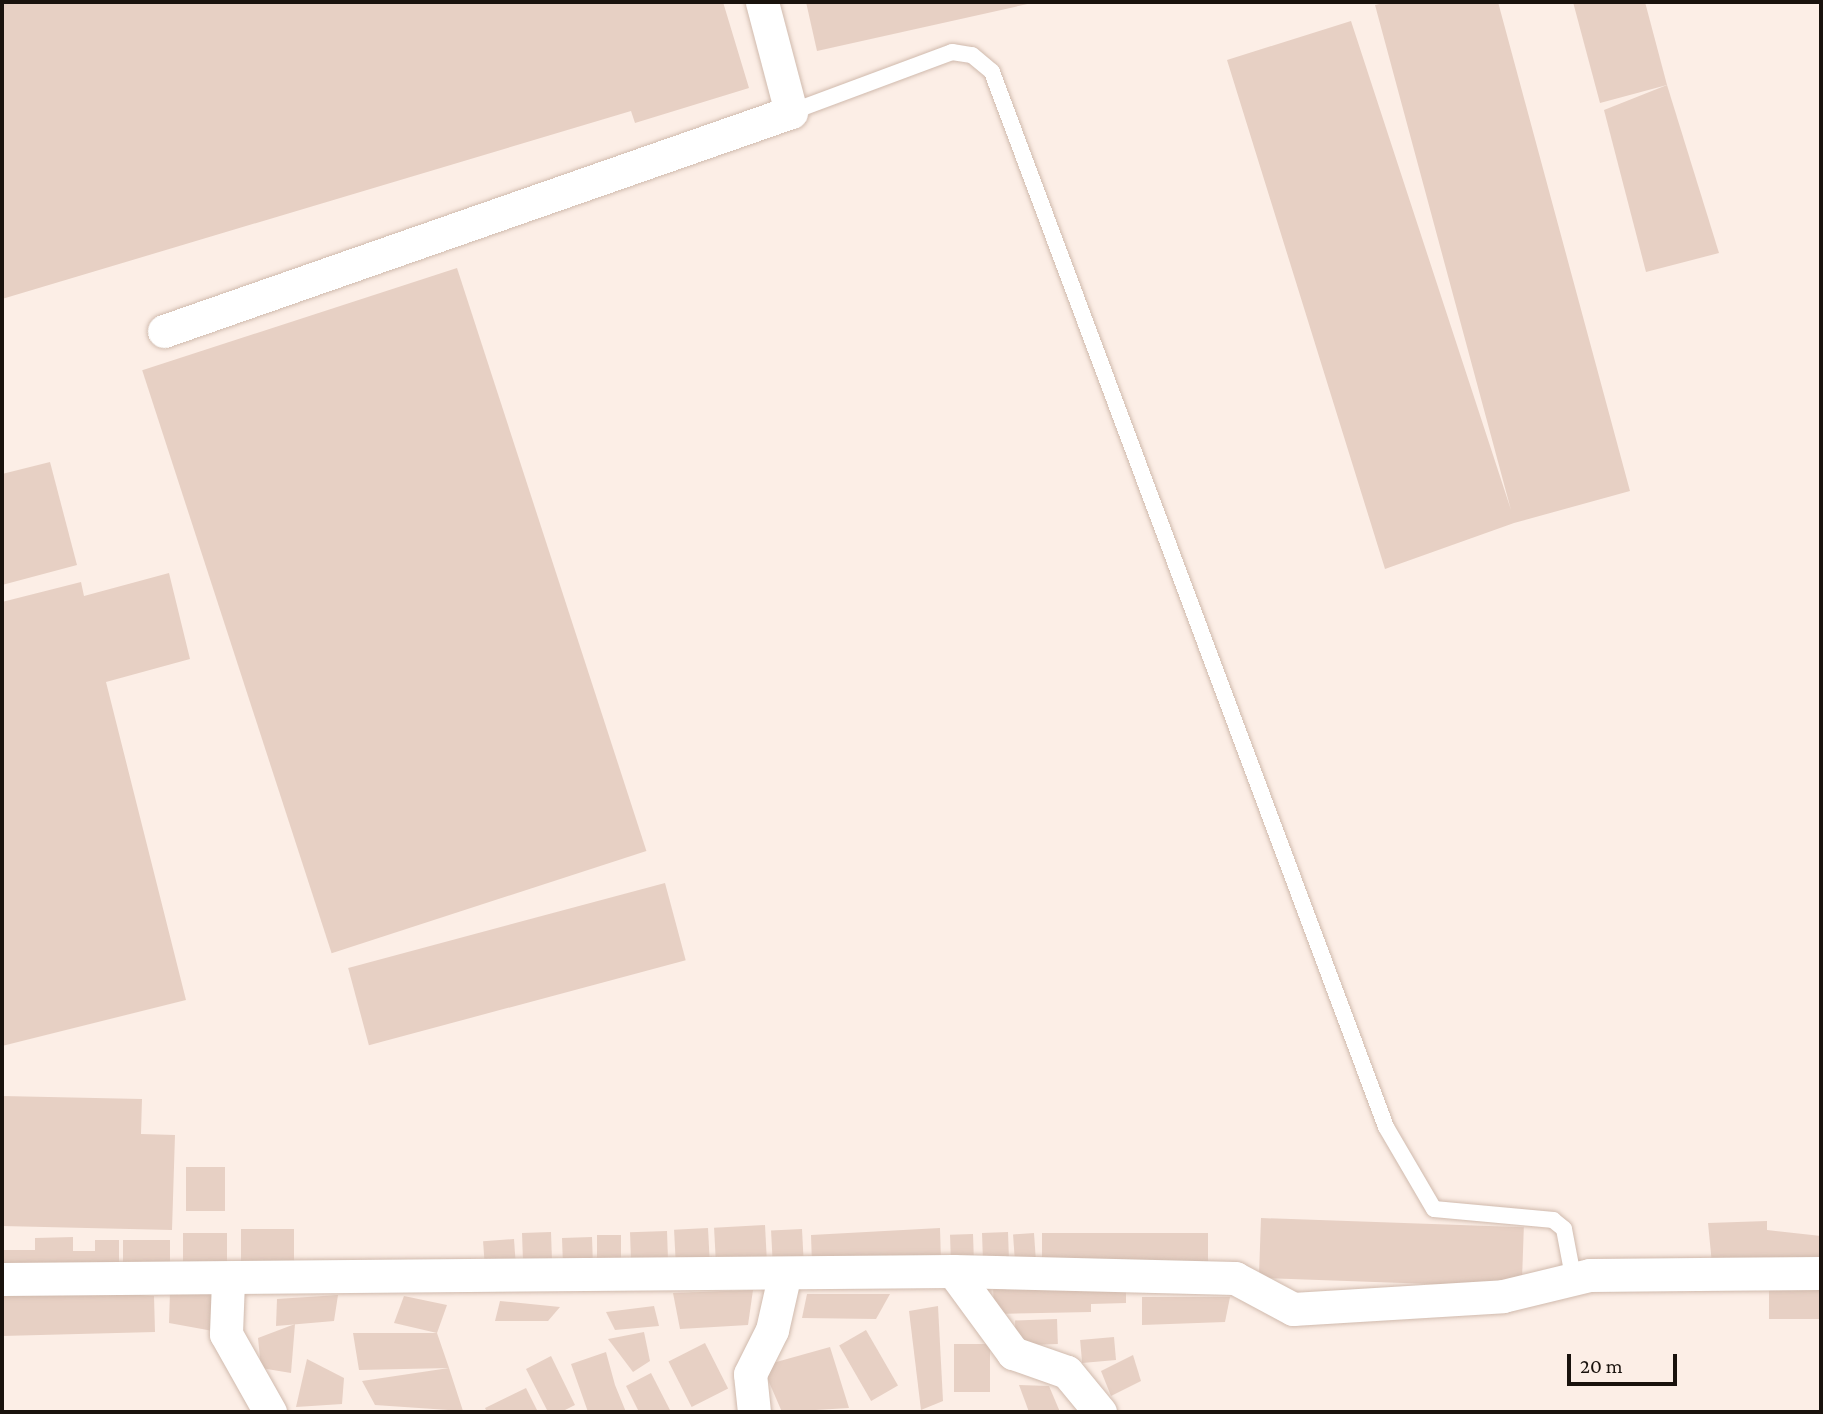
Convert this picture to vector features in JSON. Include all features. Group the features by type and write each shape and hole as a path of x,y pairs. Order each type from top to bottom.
{"street":[{"path":"164,331 791,112 761,2"},
{"path":"953,1271 1013,1353 1067,1372 1100,1412"},
{"path":"2,1279 228,1281 953,1271 1235,1279 1293,1309 1503,1296 1573,1276 1821,1273"},
{"path":"754,1412 750,1374 772,1330 785,1273"},
{"path":"228,1281 226,1334 270,1412"}],"lane":[{"path":"791,112 952,52 972,55 992,72 1387,1127 1434,1209 1553,1220 1564,1229 1573,1276"}],"building":[{"path":"2,2 723,2 749,88 635,123 631,111 2,299"},
{"path":"806,2 1032,2 1032,3 817,51"},
{"path":"1388,2 1498,2 1630,491 1514,523 1385,569 1227,60 1351,21 1511,510 1375,5"},
{"path":"1573,2 1645,2 1667,85 1600,103"},
{"path":"1667,85 1719,253 1646,272 1604,110"},
{"path":"457,268 646,851 332,953 142,370"},
{"path":"50,462 77,565 2,585 2,474"},
{"path":"169,573 190,659 106,682 186,1000 2,1046 2,602 81,582 84,596"},
{"path":"665,883 686,960 369,1045 348,968"},
{"path":"2,1096 142,1099 141,1134 175,1135 172,1230 2,1226"},
{"path":"186,1167 225,1167 225,1211 186,1211"},
{"path":"1261,1218 1524,1227 1522,1287 1259,1278"},
{"path":"1767,1221 1767,1230 1821,1236 1821,1264 1712,1264 1708,1223"},
{"path":"765,1225 767,1268 716,1271 714,1228"},
{"path":"708,1228 710,1268 676,1270 674,1230"},
{"path":"940,1228 941,1262 812,1264 811,1235"},
{"path":"241,1229 294,1229 294,1270 241,1270"},
{"path":"802,1229 804,1265 773,1267 771,1231"},
{"path":"667,1231 668,1263 631,1264 630,1232"},
{"path":"551,1232 552,1268 523,1269 522,1233"},
{"path":"1008,1232 1009,1259 983,1260 982,1233"},
{"path":"183,1233 227,1233 227,1268 183,1268"},
{"path":"1034,1233 1036,1264 1015,1265 1013,1234"},
{"path":"1042,1233 1208,1233 1208,1267 1042,1267"},
{"path":"973,1234 974,1263 951,1264 950,1235"},
{"path":"597,1235 621,1235 621,1268 597,1268"},
{"path":"73,1237 73,1251 95,1251 95,1240 119,1240 119,1274 4,1275 4,1250 35,1250 35,1238"},
{"path":"592,1237 593,1264 563,1265 562,1238"},
{"path":"514,1239 516,1268 485,1270 483,1241"},
{"path":"123,1240 170,1240 170,1273 123,1273"},
{"path":"1769,1279 1821,1279 1821,1319 1769,1319"},
{"path":"1126,1282 1126,1303 1091,1304 1091,1312 994,1314 993,1284"},
{"path":"216,1290 213,1331 169,1323 170,1292"},
{"path":"753,1290 748,1325 680,1329 673,1293"},
{"path":"106,1292 154,1296 155,1332 2,1336 2,1296"},
{"path":"807,1294 890,1294 876,1319 802,1318"},
{"path":"338,1295 334,1321 276,1326 277,1299"},
{"path":"404,1296 447,1305 437,1333 394,1323"},
{"path":"1142,1297 1230,1297 1225,1322 1142,1325"},
{"path":"500,1301 560,1307 548,1321 495,1321"},
{"path":"654,1306 659,1326 615,1330 606,1312"},
{"path":"938,1306 943,1401 921,1410 909,1311"},
{"path":"1057,1319 1058,1344 1016,1345 1015,1320"},
{"path":"295,1324 291,1373 261,1368 258,1338"},
{"path":"866,1330 898,1385 871,1401 839,1346"},
{"path":"644,1332 650,1361 633,1372 608,1339"},
{"path":"353,1333 437,1333 449,1368 359,1370"},
{"path":"1114,1337 1116,1360 1082,1363 1080,1340"},
{"path":"705,1343 728,1388 692,1407 668,1362"},
{"path":"954,1344 990,1344 990,1392 954,1392"},
{"path":"830,1347 849,1408 782,1412 762,1366"},
{"path":"606,1352 626,1412 588,1412 571,1364"},
{"path":"1133,1355 1141,1381 1111,1396 1101,1371"},
{"path":"551,1356 575,1405 561,1412 548,1412 526,1369"},
{"path":"307,1359 344,1378 342,1404 296,1407"},
{"path":"449,1368 463,1411 375,1405 362,1381"},
{"path":"651,1373 671,1412 639,1412 626,1386"},
{"path":"1019,1385 1049,1386 1060,1412 1029,1412"},
{"path":"526,1388 538,1412 487,1412 485,1408"}]}
